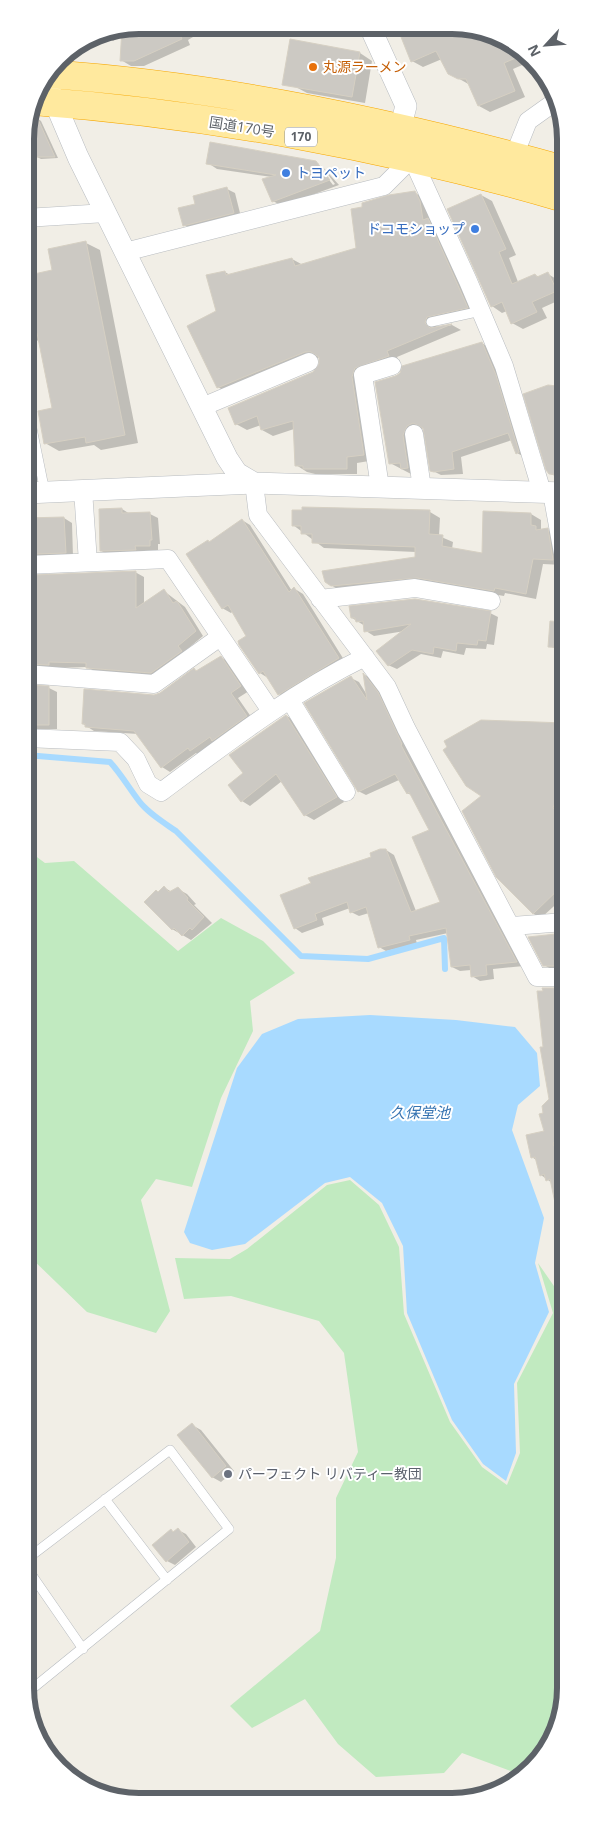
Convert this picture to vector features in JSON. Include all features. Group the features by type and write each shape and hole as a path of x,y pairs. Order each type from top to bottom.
{"highway":[{"name":"国道170号","path":"55,75 138,81 195,89 400,129 557,168"},
{"name":"国道170号","path":"44,94 351,145 458,168 557,196"}],"street":[{"path":"374,34 406,106 400,129"},
{"path":"44,94 78,157 202,407 237,473 254,483"},
{"path":"514,156 528,121 552,104"},
{"path":"126,252 384,186 412,158 504,366 553,493 557,517"},
{"path":"34,217 106,213"},
{"path":"202,407 309,362"},
{"path":"380,487 364,375 392,366"},
{"path":"414,434 422,488"},
{"path":"35,493 254,483 553,493"},
{"path":"254,483 258,515 388,687 406,728 512,926 537,977 557,977"},
{"path":"83,490 88,562"},
{"path":"34,565 168,559 271,711"},
{"path":"320,599 415,588 492,602"},
{"path":"34,675 154,684 220,637"},
{"path":"34,738 120,742 136,760 148,784 161,792 271,711 336,671 365,657"},
{"path":"290,700 346,792"},
{"path":"512,926 557,923"}],"lane":[{"path":"431,322 481,311"},
{"path":"34,1554 170,1450 229,1529 34,1688"},
{"path":"105,1499 168,1580"},
{"path":"34,1578 83,1649"}],"green space":[{"path":"34,855 45,863 74,861 178,951 221,918 263,941 295,973 250,1001 253,1031 221,1098 192,1187 156,1179 141,1200 170,1311 156,1333 87,1312 34,1261"},
{"path":"350,1180 379,1205 399,1247 404,1314 450,1422 482,1467 507,1485 520,1453 517,1383 553,1313 538,1263 557,1290 557,1695 554,1716 543,1741 531,1758 515,1773 462,1753 444,1773 376,1777 338,1744 305,1699 252,1728 230,1706 320,1631 336,1558 336,1498 358,1452 344,1353 319,1321 231,1296 184,1299 175,1258 230,1259 247,1249 327,1185"}],"water":[{"name":"久保堂池","path":"370,1015 456,1020 515,1027 537,1053 540,1086 518,1105 512,1130 544,1218 535,1263 549,1312 514,1384 516,1453 506,1481 483,1464 452,1420 407,1313 403,1246 382,1203 350,1177 325,1183 245,1244 212,1250 190,1243 184,1232 237,1068 262,1034 298,1019"}],"building":[{"path":"180,34 182,39 134,61 120,61 122,35"},
{"path":"400,34 466,35 486,39 499,45 518,57 504,63 515,91 478,106 466,79 458,79 448,74 436,51 411,62"},
{"path":"290,39 360,52 352,97 282,85"},
{"path":"37,117 55,157 36,157 34,131"},
{"path":"210,142 316,161 330,180 272,202 262,179 276,175 206,164"},
{"path":"227,187 234,213 183,226 178,208 195,204 193,196"},
{"path":"415,191 420,201 423,220 428,218 468,308 427,317 425,323 430,328 452,324 387,351 389,356 355,368 352,377 364,455 347,457 347,469 303,469 303,466 295,466 293,421 261,430 257,416 235,425 228,408 313,372 319,364 319,357 311,352 305,352 217,388 187,326 216,311 206,275 225,271 226,275 292,258 295,266 356,248 351,209 362,207 362,203 389,195"},
{"path":"481,194 506,249 499,252 512,284 535,274 537,277 548,272 557,291 532,302 537,312 511,324 502,302 491,307 447,209"},
{"path":"86,241 125,435 86,443 85,437 44,444 38,411 52,408 37,333 34,334 34,274 52,270 48,249"},
{"path":"482,342 496,375 519,452 516,454 508,433 452,452 454,469 430,471 423,428 413,423 407,426 403,435 408,468 401,469 400,463 389,464 375,382 396,376 400,373 402,366"},
{"path":"548,385 557,386 557,475 549,474 546,470 523,394"},
{"path":"302,507 430,510 429,534 443,535 442,546 482,553 483,511 531,513 531,525 536,526 536,530 548,528 553,560 533,559 526,594 495,588 494,591 417,578 331,586 325,582 322,571 415,557 415,547 312,543 312,534 301,534 301,526 292,526 292,510 302,510"},
{"path":"122,508 122,513 150,512 152,540 150,540 150,546 135,546 136,550 100,551 99,509"},
{"path":"64,517 66,553 35,554 34,518"},
{"path":"242,519 289,592 294,587 339,658 278,695 263,671 259,674 239,645 238,641 246,636 228,605 222,609 186,554 208,540 209,542"},
{"path":"136,571 136,608 164,589 173,603 177,601 196,631 178,646 182,651 151,673 86,668 86,663 49,662 49,665 34,664 34,578 36,578 36,575"},
{"path":"415,599 491,611 486,641 478,640 477,645 457,643 456,651 434,647 433,654 412,650 388,666 376,651 411,624 364,632 363,621 356,622 355,618 351,618 349,606"},
{"path":"550,621 557,622 557,648 548,647"},
{"path":"221,656 241,686 231,693 247,716 212,741 210,737 190,751 188,748 161,768 134,731 85,727 85,724 82,724 84,689 154,695 160,693 194,668 196,671"},
{"path":"363,673 378,692 401,745 517,962 486,965 487,975 471,977 470,965 451,967 446,928 409,936 410,940 378,948 366,907 350,913 347,902 315,914 317,920 294,929 280,895 311,883 308,878 371,857 370,853 380,849 386,849 411,912 440,902 412,837 429,830 409,792 407,794 395,774 358,792 304,703 351,676 367,700"},
{"path":"34,685 49,686 49,725 34,725"},
{"path":"286,715 337,797 304,816 276,774 241,802 228,785 243,773 229,755"},
{"path":"481,720 557,723 557,797 553,808 557,811 557,891 533,914 496,877 462,811 481,796 466,786 443,750 447,747 444,741"},
{"path":"164,886 169,892 178,887 188,898 187,900 204,917 192,930 190,928 182,936 174,928 172,930 144,902 156,890 158,892"},
{"path":"557,934 557,966 543,966 528,937"},
{"path":"542,988 557,988 557,1137 553,1144 557,1151 557,1212 550,1179 546,1181 544,1174 540,1176 535,1157 531,1158 526,1135 544,1131 539,1114 543,1113 542,1106 549,1099 540,1047 543,1047 537,991 543,991"},
{"path":"192,1423 226,1466 212,1478 177,1435"},
{"path":"178,1528 189,1542 166,1562 152,1545 171,1529 173,1532"}],"waterway":[{"path":"34,756 110,762 143,805 176,831 301,956 368,959 444,938 445,969"}],"place":[{"name":"丸源ラーメン","path":"313,67"},
{"name":"トヨペット","path":"286,173"},
{"name":"ドコモショップ","path":"475,229"},
{"name":"パーフェクト リバティー教団","path":"228,1474"}]}
